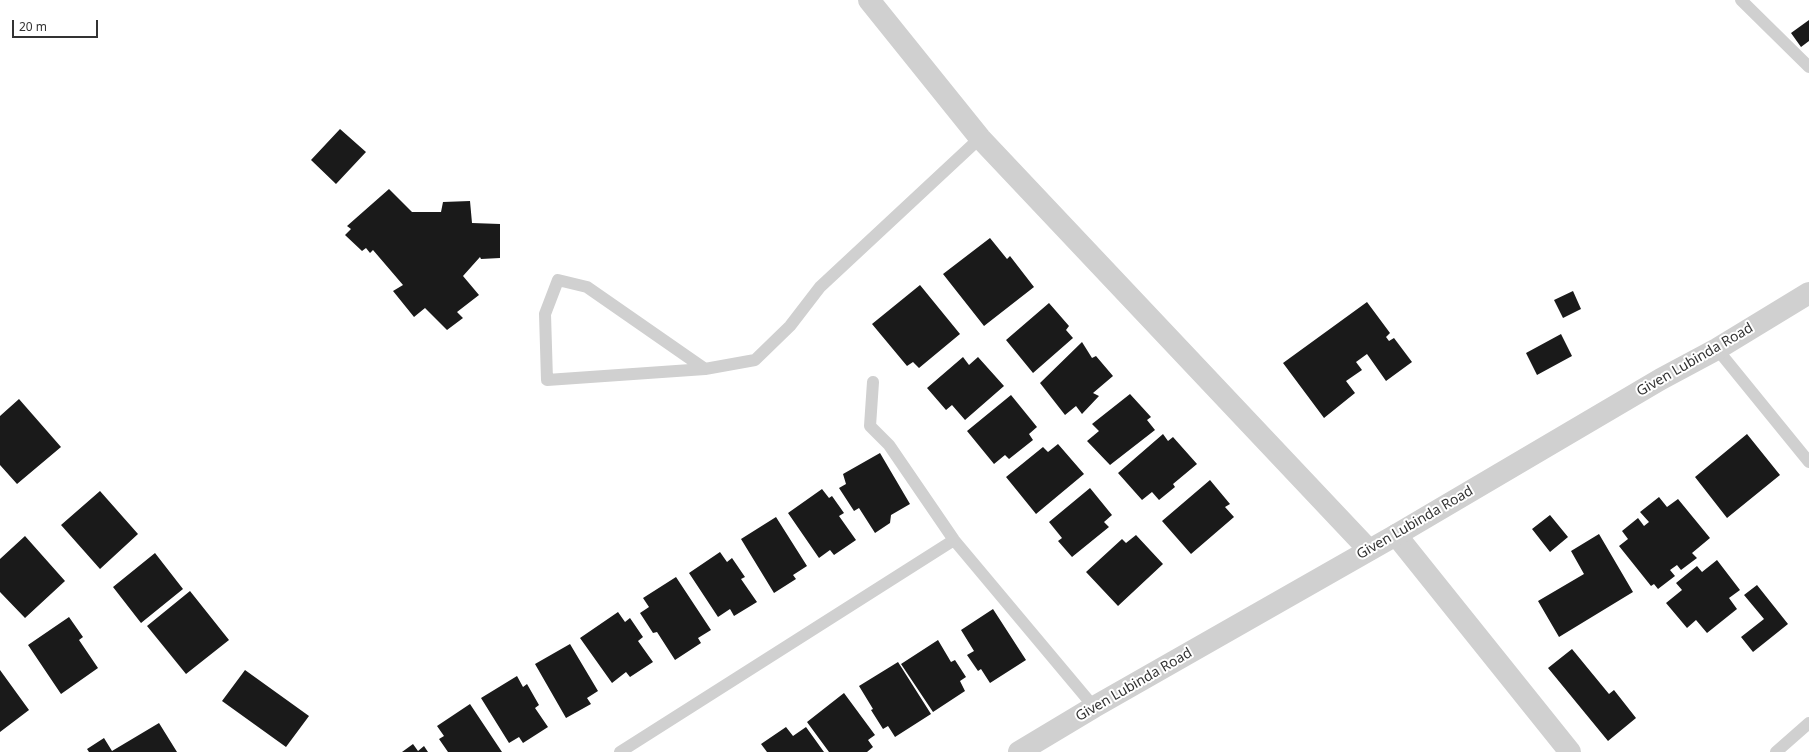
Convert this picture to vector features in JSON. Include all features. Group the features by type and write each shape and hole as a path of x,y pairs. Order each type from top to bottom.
{"street":[{"path":"869,0 980,138 1369,550"},
{"name":"Given Lubinda Road","path":"1019,752 1094,707 1396,535 1660,379 1717,349 1809,293"},
{"path":"1396,535 1570,752"}],"lane":[{"path":"1741,0 1809,67"},
{"path":"705,369 587,287 558,280 545,314 547,380 705,369 755,360 790,326 820,288 980,138"},
{"path":"1717,349 1809,462"},
{"path":"873,382 870,426 889,445 954,540 1094,707"},
{"path":"620,752 954,540"},
{"path":"1776,752 1809,723"}],"building":[{"path":"1809,20 1809,41 1801,47 1791,33"},
{"path":"340,129 366,152 336,184 311,160"},
{"path":"389,189 412,212 441,212 443,202 470,201 472,223 500,224 500,258 481,259 480,257 463,276 479,295 457,312 463,318 447,330 425,308 414,317 393,291 403,285 373,250 370,253 366,248 362,251 345,235 351,229 347,226"},
{"path":"990,238 1007,259 1010,256 1034,287 984,326 943,274"},
{"path":"920,285 960,334 919,368 913,362 907,366 872,324"},
{"path":"1573,291 1581,309 1563,318 1554,300"},
{"path":"1367,302 1390,333 1386,337 1389,341 1394,338 1412,362 1386,381 1367,354 1356,362 1362,370 1346,381 1355,393 1324,418 1283,363"},
{"path":"1049,303 1069,326 1066,330 1073,338 1033,373 1006,340"},
{"path":"1561,334 1572,356 1537,375 1526,353"},
{"path":"1082,342 1092,358 1096,356 1113,376 1093,393 1099,396 1082,414 1076,406 1065,415 1040,383"},
{"path":"963,357 969,365 978,357 1004,386 965,420 952,405 946,410 927,388"},
{"path":"1130,394 1151,417 1147,420 1155,430 1110,465 1087,441 1099,431 1092,424"},
{"path":"1011,395 1037,427 1029,434 1033,440 1009,459 1005,455 994,464 967,431"},
{"path":"19,399 61,447 17,484 0,465 0,416"},
{"path":"1163,434 1168,441 1173,437 1197,464 1173,484 1175,487 1159,500 1152,492 1142,500 1118,473"},
{"path":"1747,434 1780,475 1727,518 1695,477"},
{"path":"1058,444 1084,474 1036,514 1006,477 1043,447 1048,452"},
{"path":"880,453 910,504 891,515 890,523 875,533 859,508 854,511 839,488 846,484 843,474"},
{"path":"1210,480 1230,504 1225,507 1234,517 1191,554 1162,521"},
{"path":"1090,488 1112,515 1104,522 1109,527 1072,557 1058,541 1062,538 1049,522"},
{"path":"822,489 829,498 832,496 844,513 839,516 856,540 834,555 830,550 819,558 788,513"},
{"path":"100,491 138,534 100,569 61,525"},
{"path":"1659,497 1667,507 1678,499 1710,538 1692,553 1697,558 1681,570 1677,565 1670,570 1675,576 1658,589 1654,584 1651,586 1619,546 1628,539 1622,531 1638,518 1644,526 1649,522 1640,512"},
{"path":"1550,515 1568,537 1550,552 1532,529"},
{"path":"776,517 807,566 793,575 796,579 774,593 741,539"},
{"path":"1599,534 1633,592 1559,637 1538,601 1584,574 1571,551"},
{"path":"1136,535 1163,564 1118,606 1086,572 1122,539 1126,543"},
{"path":"25,536 65,581 25,618 0,592 0,559"},
{"path":"720,552 727,562 732,558 745,577 741,579 757,602 734,616 730,609 718,617 689,573"},
{"path":"155,553 183,589 141,623 113,587"},
{"path":"1717,560 1740,590 1729,598 1737,609 1707,633 1696,620 1687,628 1666,603 1682,590 1676,583 1697,566 1702,572"},
{"path":"676,577 711,630 698,638 701,643 675,660 657,632 653,633 640,613 649,607 643,598"},
{"path":"1757,585 1788,624 1753,652 1741,637 1764,619 1744,595"},
{"path":"190,591 229,640 186,674 147,626"},
{"path":"993,609 1026,660 990,683 981,669 978,671 967,655 974,651 961,630"},
{"path":"618,612 625,622 630,618 643,637 638,641 653,662 630,677 626,672 612,683 580,638"},
{"path":"69,617 83,637 79,640 98,668 61,694 28,645"},
{"path":"938,640 951,662 955,660 966,677 960,681 965,691 933,712 901,664"},
{"path":"570,644 598,691 587,698 591,704 566,718 535,664"},
{"path":"1572,649 1609,694 1614,690 1636,718 1608,741 1548,668"},
{"path":"898,662 931,714 895,737 888,726 883,729 871,710 873,709 859,686"},
{"path":"0,670 29,710 0,732"},
{"path":"245,670 309,716 286,747 222,701"},
{"path":"517,676 523,687 527,684 539,705 535,708 548,727 523,743 519,737 509,743 481,698"},
{"path":"844,693 875,735 868,740 873,747 867,752 829,752 807,722"},
{"path":"470,704 502,752 448,752 439,739 444,736 437,726"},
{"path":"159,723 177,752 89,752 87,749 104,738 112,751"},
{"path":"786,727 793,736 806,727 824,752 767,752 761,744"},
{"path":"413,744 418,751 424,746 428,752 402,752"}]}
